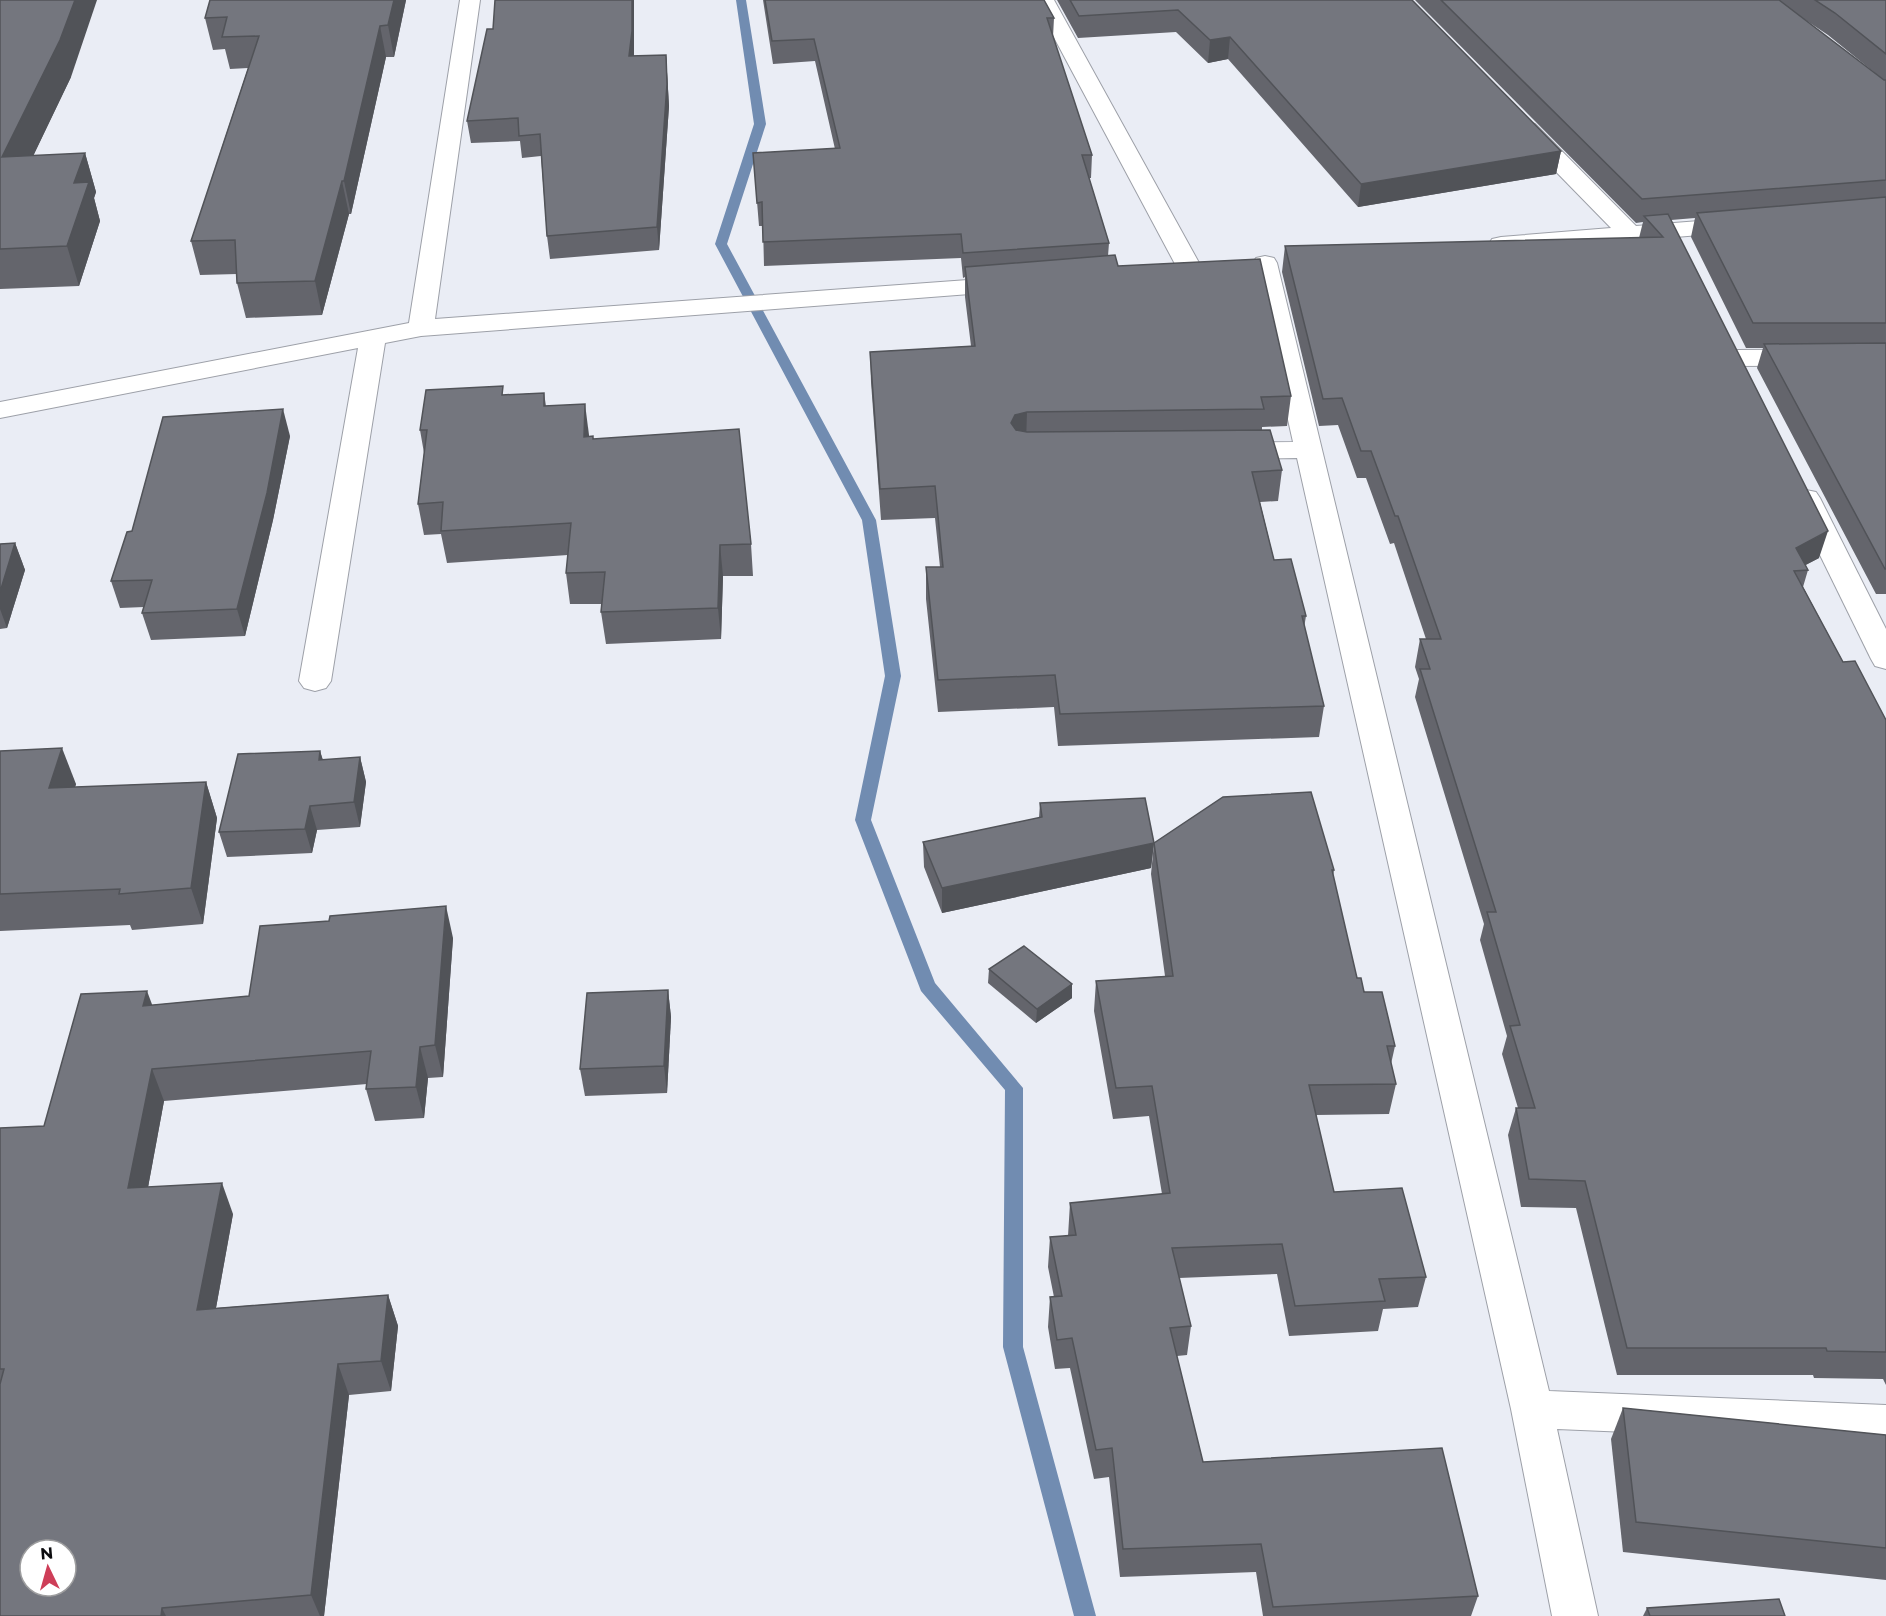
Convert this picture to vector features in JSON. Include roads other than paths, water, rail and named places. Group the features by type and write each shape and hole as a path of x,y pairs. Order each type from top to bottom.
{"street":[{"path":"421,328 470,0"},
{"path":"1044,0 1202,269 1133,274"},
{"path":"1515,116 1629,233"},
{"path":"1476,246 1629,233 1678,241 1755,223"},
{"path":"1266,263 1532,1409 1575,1616"},
{"path":"0,410 421,328 1027,283"},
{"path":"315,681 373,338"},
{"path":"1736,358 1886,357"},
{"path":"1203,451 1309,450"},
{"path":"1795,476 1886,659"},
{"path":"1532,1409 1886,1424"}],"waterway":[{"path":"741,0 760,124 721,244 793,374 869,520 893,676 863,820 927,986 1014,1088 1013,1347 1085,1616"}]}
